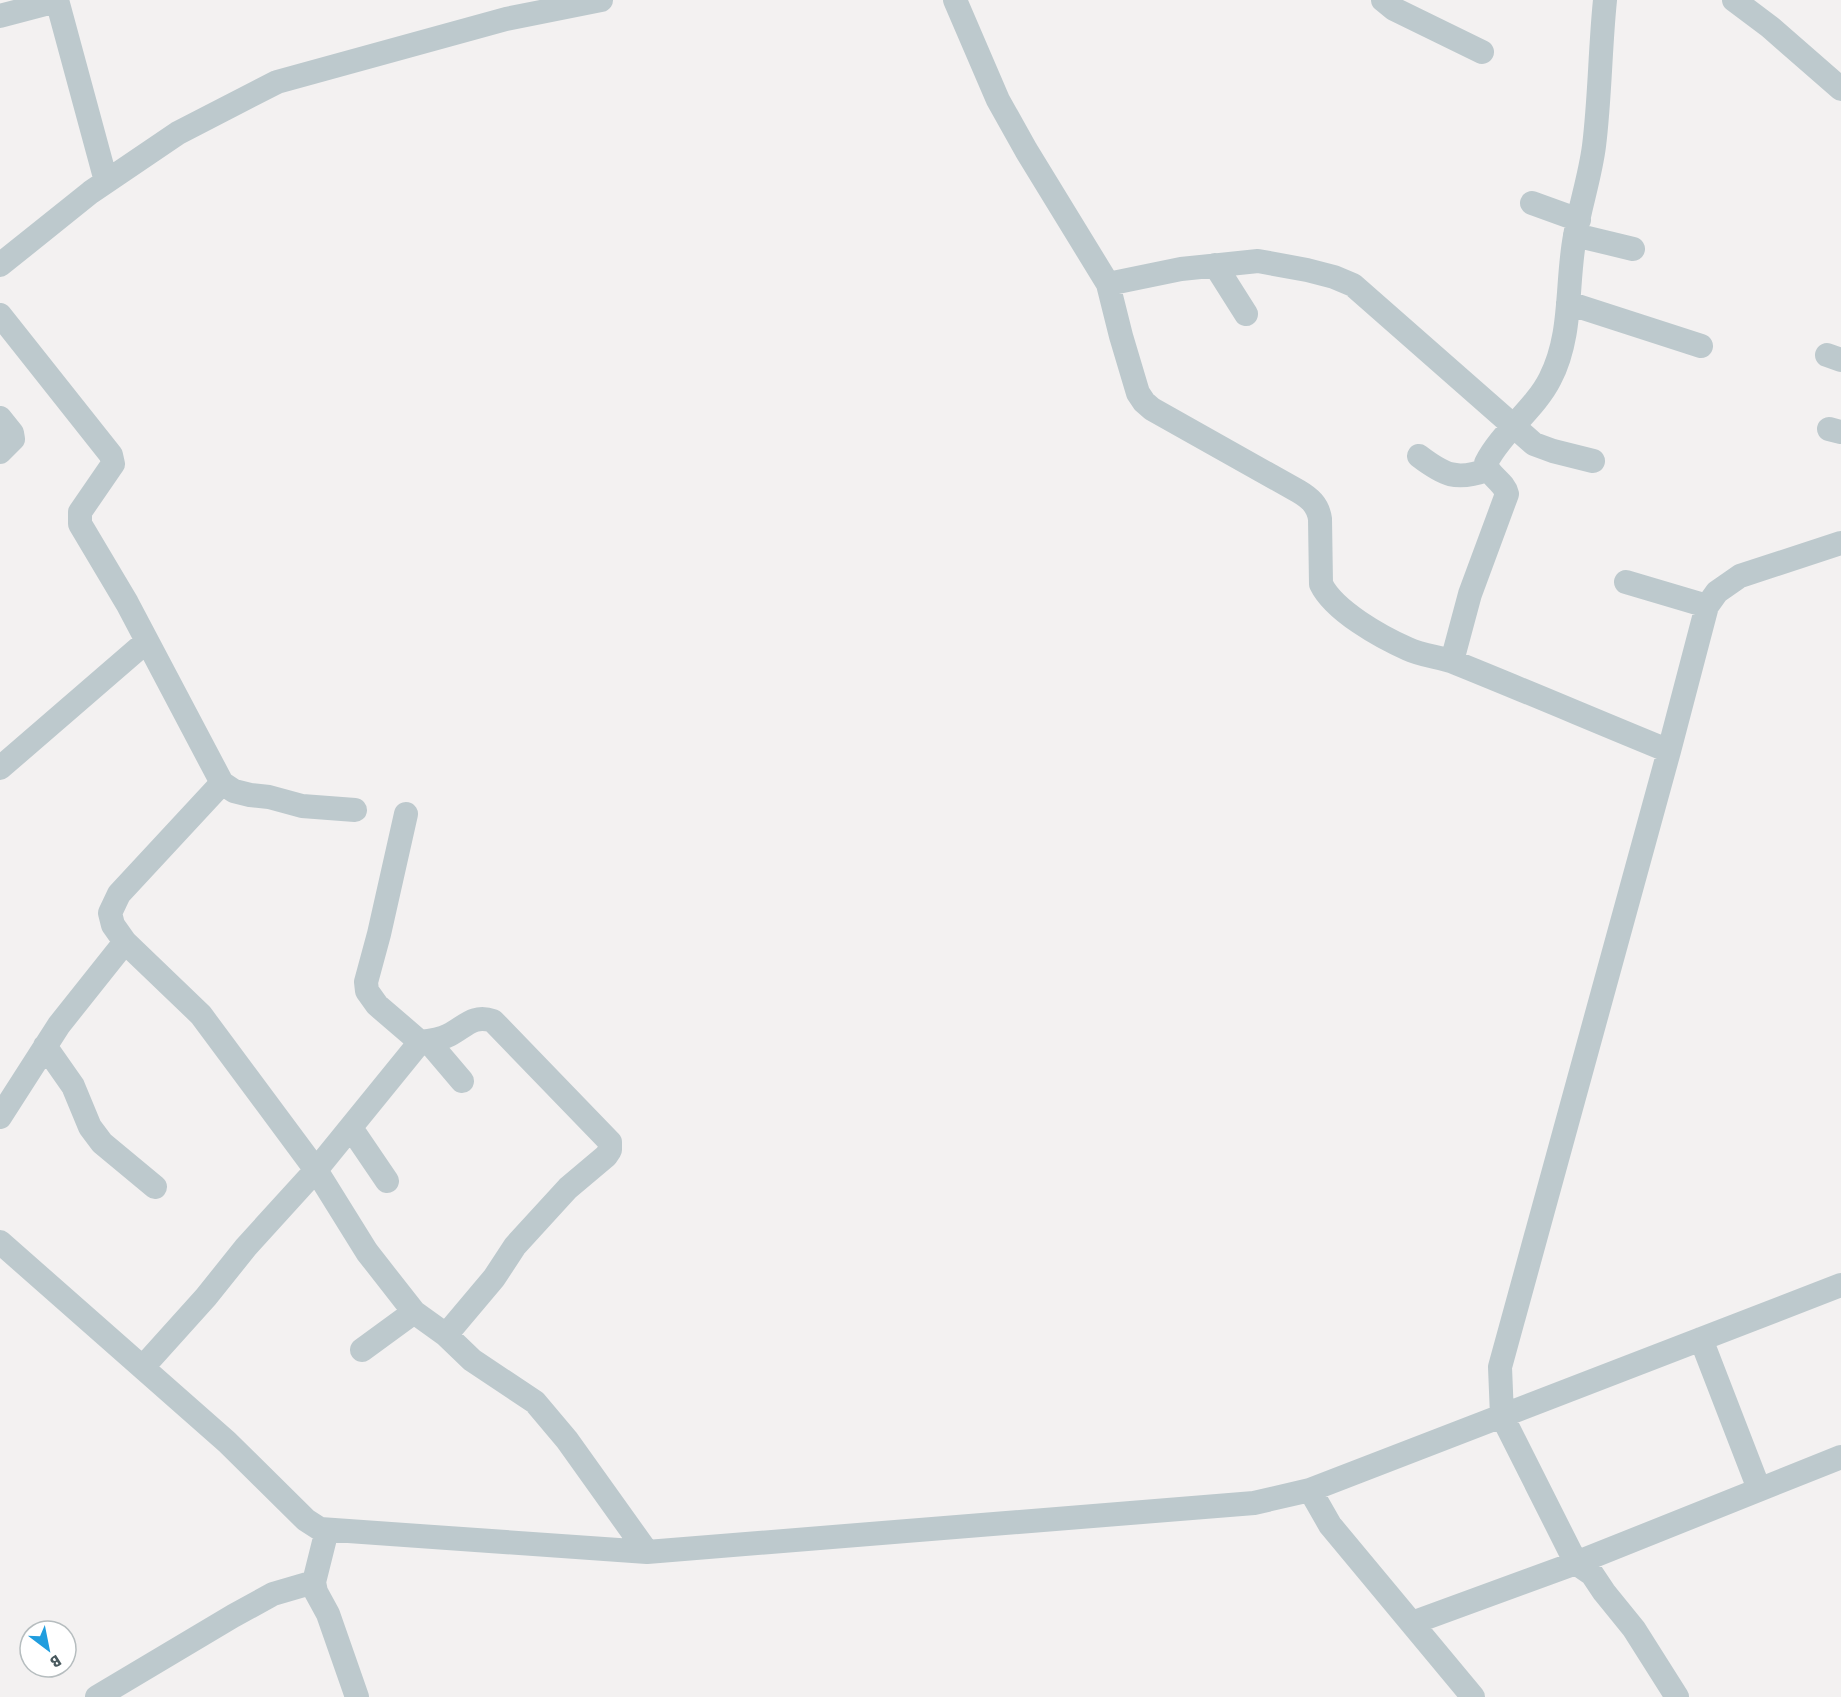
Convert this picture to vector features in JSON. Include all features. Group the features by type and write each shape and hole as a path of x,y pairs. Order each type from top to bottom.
{"street":[{"path":"0,265 106,181 178,133 278,82 506,19 601,0"},
{"path":"955,0 998,100 1108,284 1120,336 1138,393 1152,409 1308,497 1319,512 1321,584 1325,593 1355,620 1408,650 1452,661 1669,752"},
{"path":"1452,661 1470,594 1507,494 1504,486 1487,470 1486,463 1549,381 1560,353 1577,228 1594,147 1605,0"},
{"path":"1734,0 1770,27 1841,89"},
{"path":"0,16 57,1 106,181"},
{"path":"1380,4 1482,52"},
{"path":"1532,203 1577,228 1633,249"},
{"path":"1108,284 1182,268 1258,261 1334,277 1353,285 1534,444 1593,461"},
{"path":"1215,265 1246,314"},
{"path":"1568,303 1701,346"},
{"path":"0,315 111,455 113,464 80,512 79,519 222,783 242,793 269,797 302,806 354,810"},
{"path":"0,418 12,433 13,440 0,452"},
{"path":"1419,456 1436,469 1454,477 1487,470"},
{"path":"1677,1697 1634,1629 1592,1574 1576,1563 1502,1416 1500,1367 1707,606 1717,592 1740,576 1841,543"},
{"path":"1626,582 1707,606"},
{"path":"0,768 147,641"},
{"path":"222,783 119,894 110,912 113,925 125,942 201,1015 316,1170 367,1252 414,1312 446,1335 472,1360 535,1402 567,1440 647,1552"},
{"path":"406,814 366,982 369,996 377,1005 424,1041 462,1081"},
{"path":"0,1118 58,1025 125,942"},
{"path":"143,1367 206,1297 246,1246 316,1170 424,1041 447,1036 474,1020 484,1018 493,1021 610,1142 610,1150 568,1188 515,1246 494,1278 446,1335"},
{"path":"45,1046 73,1086 90,1127 102,1143 155,1187"},
{"path":"351,1128 387,1182"},
{"path":"0,1242 227,1442 306,1520 320,1529 647,1552 1254,1503 1310,1490 1841,1285"},
{"path":"362,1350 414,1312"},
{"path":"1701,1339 1759,1489"},
{"path":"1412,1623 1576,1563 1841,1457"},
{"path":"1310,1490 1330,1525 1473,1697"},
{"path":"327,1530 314,1582 316,1592 328,1614 357,1697"},
{"path":"97,1697 273,1594 314,1582"}]}
